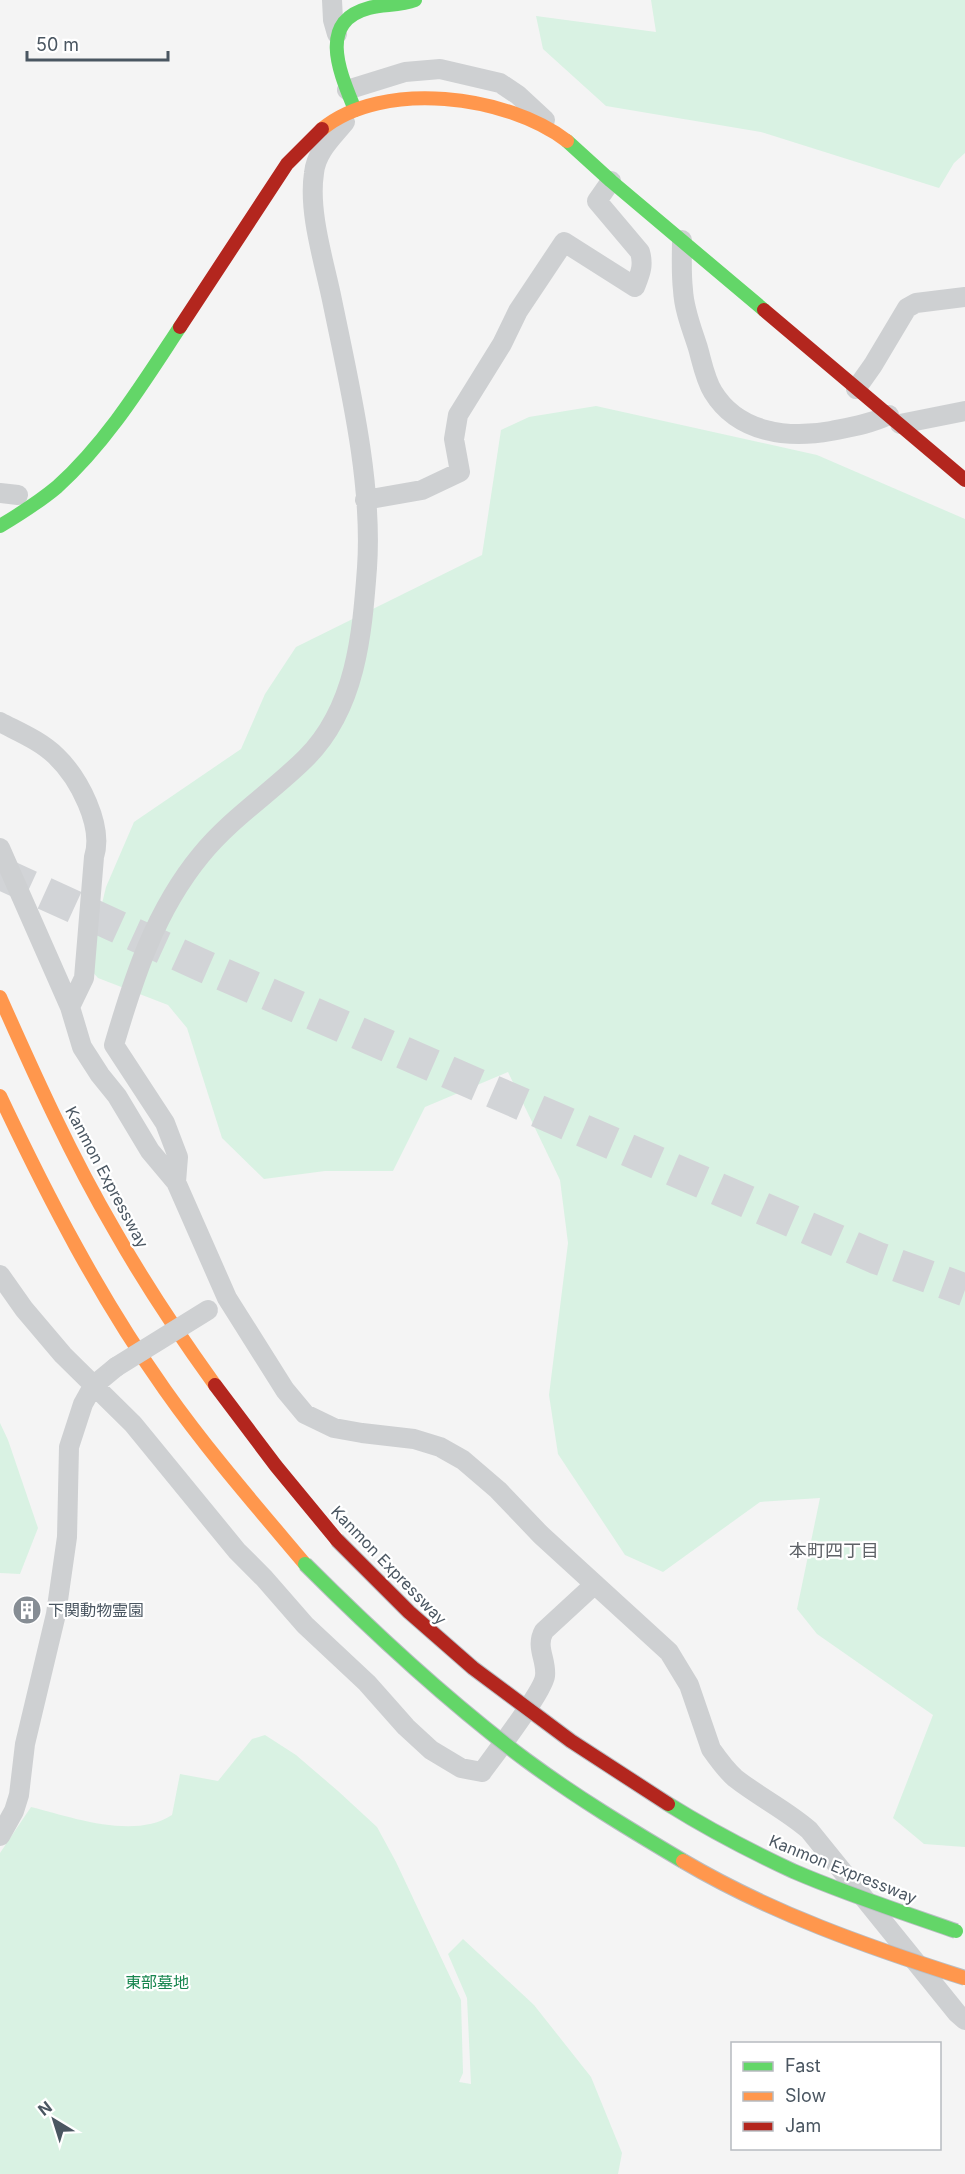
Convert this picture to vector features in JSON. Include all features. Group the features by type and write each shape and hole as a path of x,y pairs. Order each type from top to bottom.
{"main road":[{"path":"355,110 339,68 336,48 337,34 350,16 367,9 416,0"},
{"path":"0,526 35,503 82,465 126,408 287,164 325,126 355,110 387,102 414,99 465,99 520,116 557,133 965,480"},
{"name":"Kanmon Expressway","path":"0,997 64,1136 142,1276 201,1367 257,1442 337,1540 380,1585 435,1636 494,1685 642,1790 716,1832 793,1870 872,1902 962,1932"},
{"path":"0,1096 26,1151 113,1310 165,1390 226,1472 305,1564 350,1612 407,1665 468,1718 547,1777 620,1826 699,1871 774,1909 857,1943 965,1978"}],"street":[{"path":"332,0 333,20 337,34"},
{"path":"347,90 405,72 440,69 460,72 500,83 510,89 557,133"},
{"path":"176,1182 178,1156 165,1123 114,1045 134,976 147,944 186,874 225,829 308,756 338,714 355,666 367,565 362,461 319,240 314,201 314,174 318,155 355,110"},
{"path":"365,500 422,490 460,472 454,439 458,415 502,344 524,302 564,242 635,287 642,269 643,262 640,252 597,201 611,181"},
{"path":"682,240 683,292 688,314 707,379 713,392 732,413 760,429 793,436 873,422 965,411"},
{"path":"856,389 907,308 916,303 965,297"},
{"path":"0,722 55,755 74,780 93,818 97,847 94,857 84,978 70,1007"},
{"path":"0,848 70,1007 82,1047 90,1062 117,1096 150,1151 176,1182 227,1299 273,1372 305,1414 334,1428 414,1439 440,1447 463,1460 498,1490 541,1535 669,1652 689,1685 711,1749 717,1758 733,1776 797,1819 809,1830 957,2013 965,2019"},
{"path":"0,1275 24,1309 63,1355 133,1424 237,1551 305,1625 368,1683 431,1750 461,1768 482,1772 546,1677 540,1646 540,1638 544,1631 595,1584"},
{"path":"0,1836 14,1811 19,1795 25,1744 56,1614 67,1537 69,1447 83,1404 93,1386 116,1367 227,1299"}],"green space":[{"path":"651,0 965,0 965,153 954,163 939,188 761,132 606,106 543,49 536,16 656,32"},
{"path":"596,406 817,455 965,519 965,1847 924,1844 893,1818 933,1715 817,1634 797,1609 820,1498 760,1502 663,1572 625,1555 558,1454 549,1395 568,1243 560,1180 508,1072 425,1107 393,1171 325,1171 264,1179 222,1138 187,1028 168,1005 98,978 87,966 106,887 134,822 241,749 265,694 296,647 482,555 501,430 529,417"},
{"path":"0,1423 38,1528 20,1574 0,1573"},
{"name":"東部墓地","path":"265,1735 296,1755 377,1827 396,1862 461,2000 463,2073 459,2082 471,2084 467,1998 448,1954 463,1939 534,2005 591,2077 622,2153 618,2174 0,2174 0,1853 31,1807 102,1824 140,1826 157,1822 172,1815 180,1774 218,1781 252,1739"}],"tunnel":[{"path":"0,873 199,964 877,1258 965,1290"}],"traffic: fast":[{"path":"355,110 339,66 338,37 342,25 353,15 369,8 415,0"},
{"path":"567,141 764,310"},
{"path":"0,526 43,498 75,470 123,411 180,327"},
{"path":"305,1564 412,1666 497,1738 583,1800 683,1861"},
{"path":"668,1804 729,1839 793,1871 956,1931"}],"traffic: slow":[{"path":"322,129 348,113 378,103 411,99 445,99 479,104 512,113 542,125 567,141"},
{"path":"0,997 54,1116 99,1203 150,1290 215,1385"},
{"path":"0,1096 76,1247 141,1355 198,1435 305,1564"},
{"path":"683,1861 716,1880 785,1913 892,1954 965,1978"}],"traffic: jam":[{"path":"180,327 287,164 322,129"},
{"path":"764,310 965,480"},
{"path":"215,1385 276,1466 337,1540"},
{"path":"337,1540 409,1612 473,1668 571,1741 668,1804"}],"place":[{"name":"下関動物霊園","path":"27,1610"}],"district":[{"name":"本町四丁目","path":"834,1551"}]}
